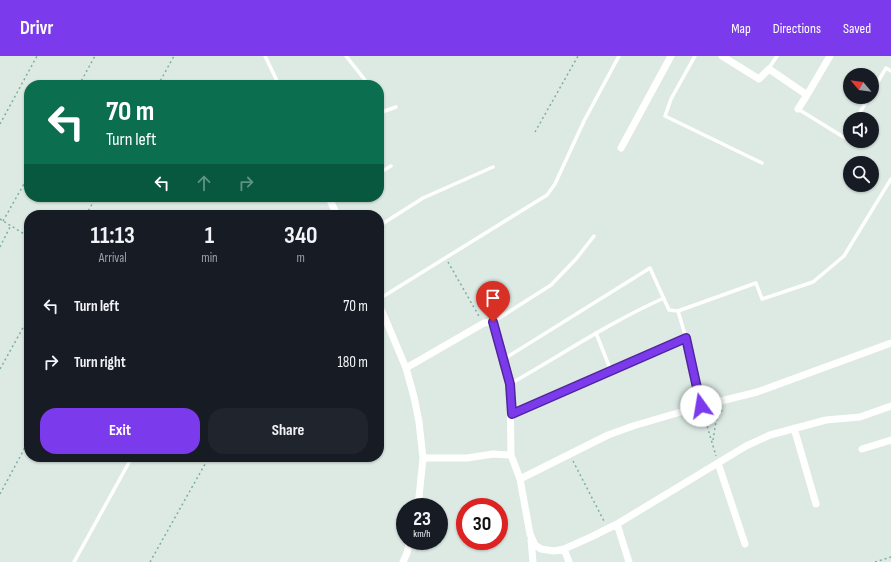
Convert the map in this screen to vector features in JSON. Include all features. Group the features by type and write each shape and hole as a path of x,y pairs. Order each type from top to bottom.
{"street":[{"path":"621,148 671,56"},
{"path":"722,56 759,79 769,69 807,95"},
{"path":"798,109 830,56"},
{"path":"384,316 406,368 419,422 423,458 419,498"},
{"path":"406,368 484,323 493,322 510,384 512,414 511,455 520,479 534,562"},
{"path":"512,414 686,338 701,406"},
{"path":"520,479 608,434 701,406 756,392 891,343"},
{"path":"530,534 535,545 541,549 554,551 564,548 608,529 746,446 770,435 826,420 860,417 891,406"},
{"path":"794,428 816,504"},
{"path":"862,449 891,440"},
{"path":"423,458 467,458 493,454 511,455"},
{"path":"718,463 745,544"},
{"path":"617,524 629,562"},
{"path":"564,548 569,562"},
{"path":"403,562 408,550"}],"lane":[{"path":"266,56 277,80"},
{"path":"346,56 365,80"},
{"path":"384,296 547,195 619,56"},
{"path":"695,56 665,116 762,163"},
{"path":"769,69 777,56"},
{"path":"879,80 886,68 891,71"},
{"path":"384,111 396,107"},
{"path":"798,109 843,137"},
{"path":"384,170 391,166"},
{"path":"384,223 423,198 493,167"},
{"path":"504,359 650,268 669,310 678,311 756,283 762,299 813,282 844,256 891,180"},
{"path":"493,322 551,285 576,259 594,236"},
{"path":"510,384 596,333 664,298"},
{"path":"678,311 686,338"},
{"path":"596,333 611,371"},
{"path":"74,562 129,462"}],"path":[{"path":"0,124 37,56"},
{"path":"82,80 95,56"},
{"path":"161,80 174,56"},
{"path":"535,132 578,56"},
{"path":"3,221 24,184"},
{"path":"0,220 24,234"},
{"path":"0,247 11,227"},
{"path":"446,259 484,323"},
{"path":"0,369 24,326"},
{"path":"713,442 716,422 726,400"},
{"path":"701,406 713,442 718,463"},
{"path":"0,494 24,449"},
{"path":"570,454 608,529"},
{"path":"150,562 206,462"},
{"path":"876,562 891,558"}],"route":[{"path":"493,322 510,384 512,414 686,338 701,406"}]}
